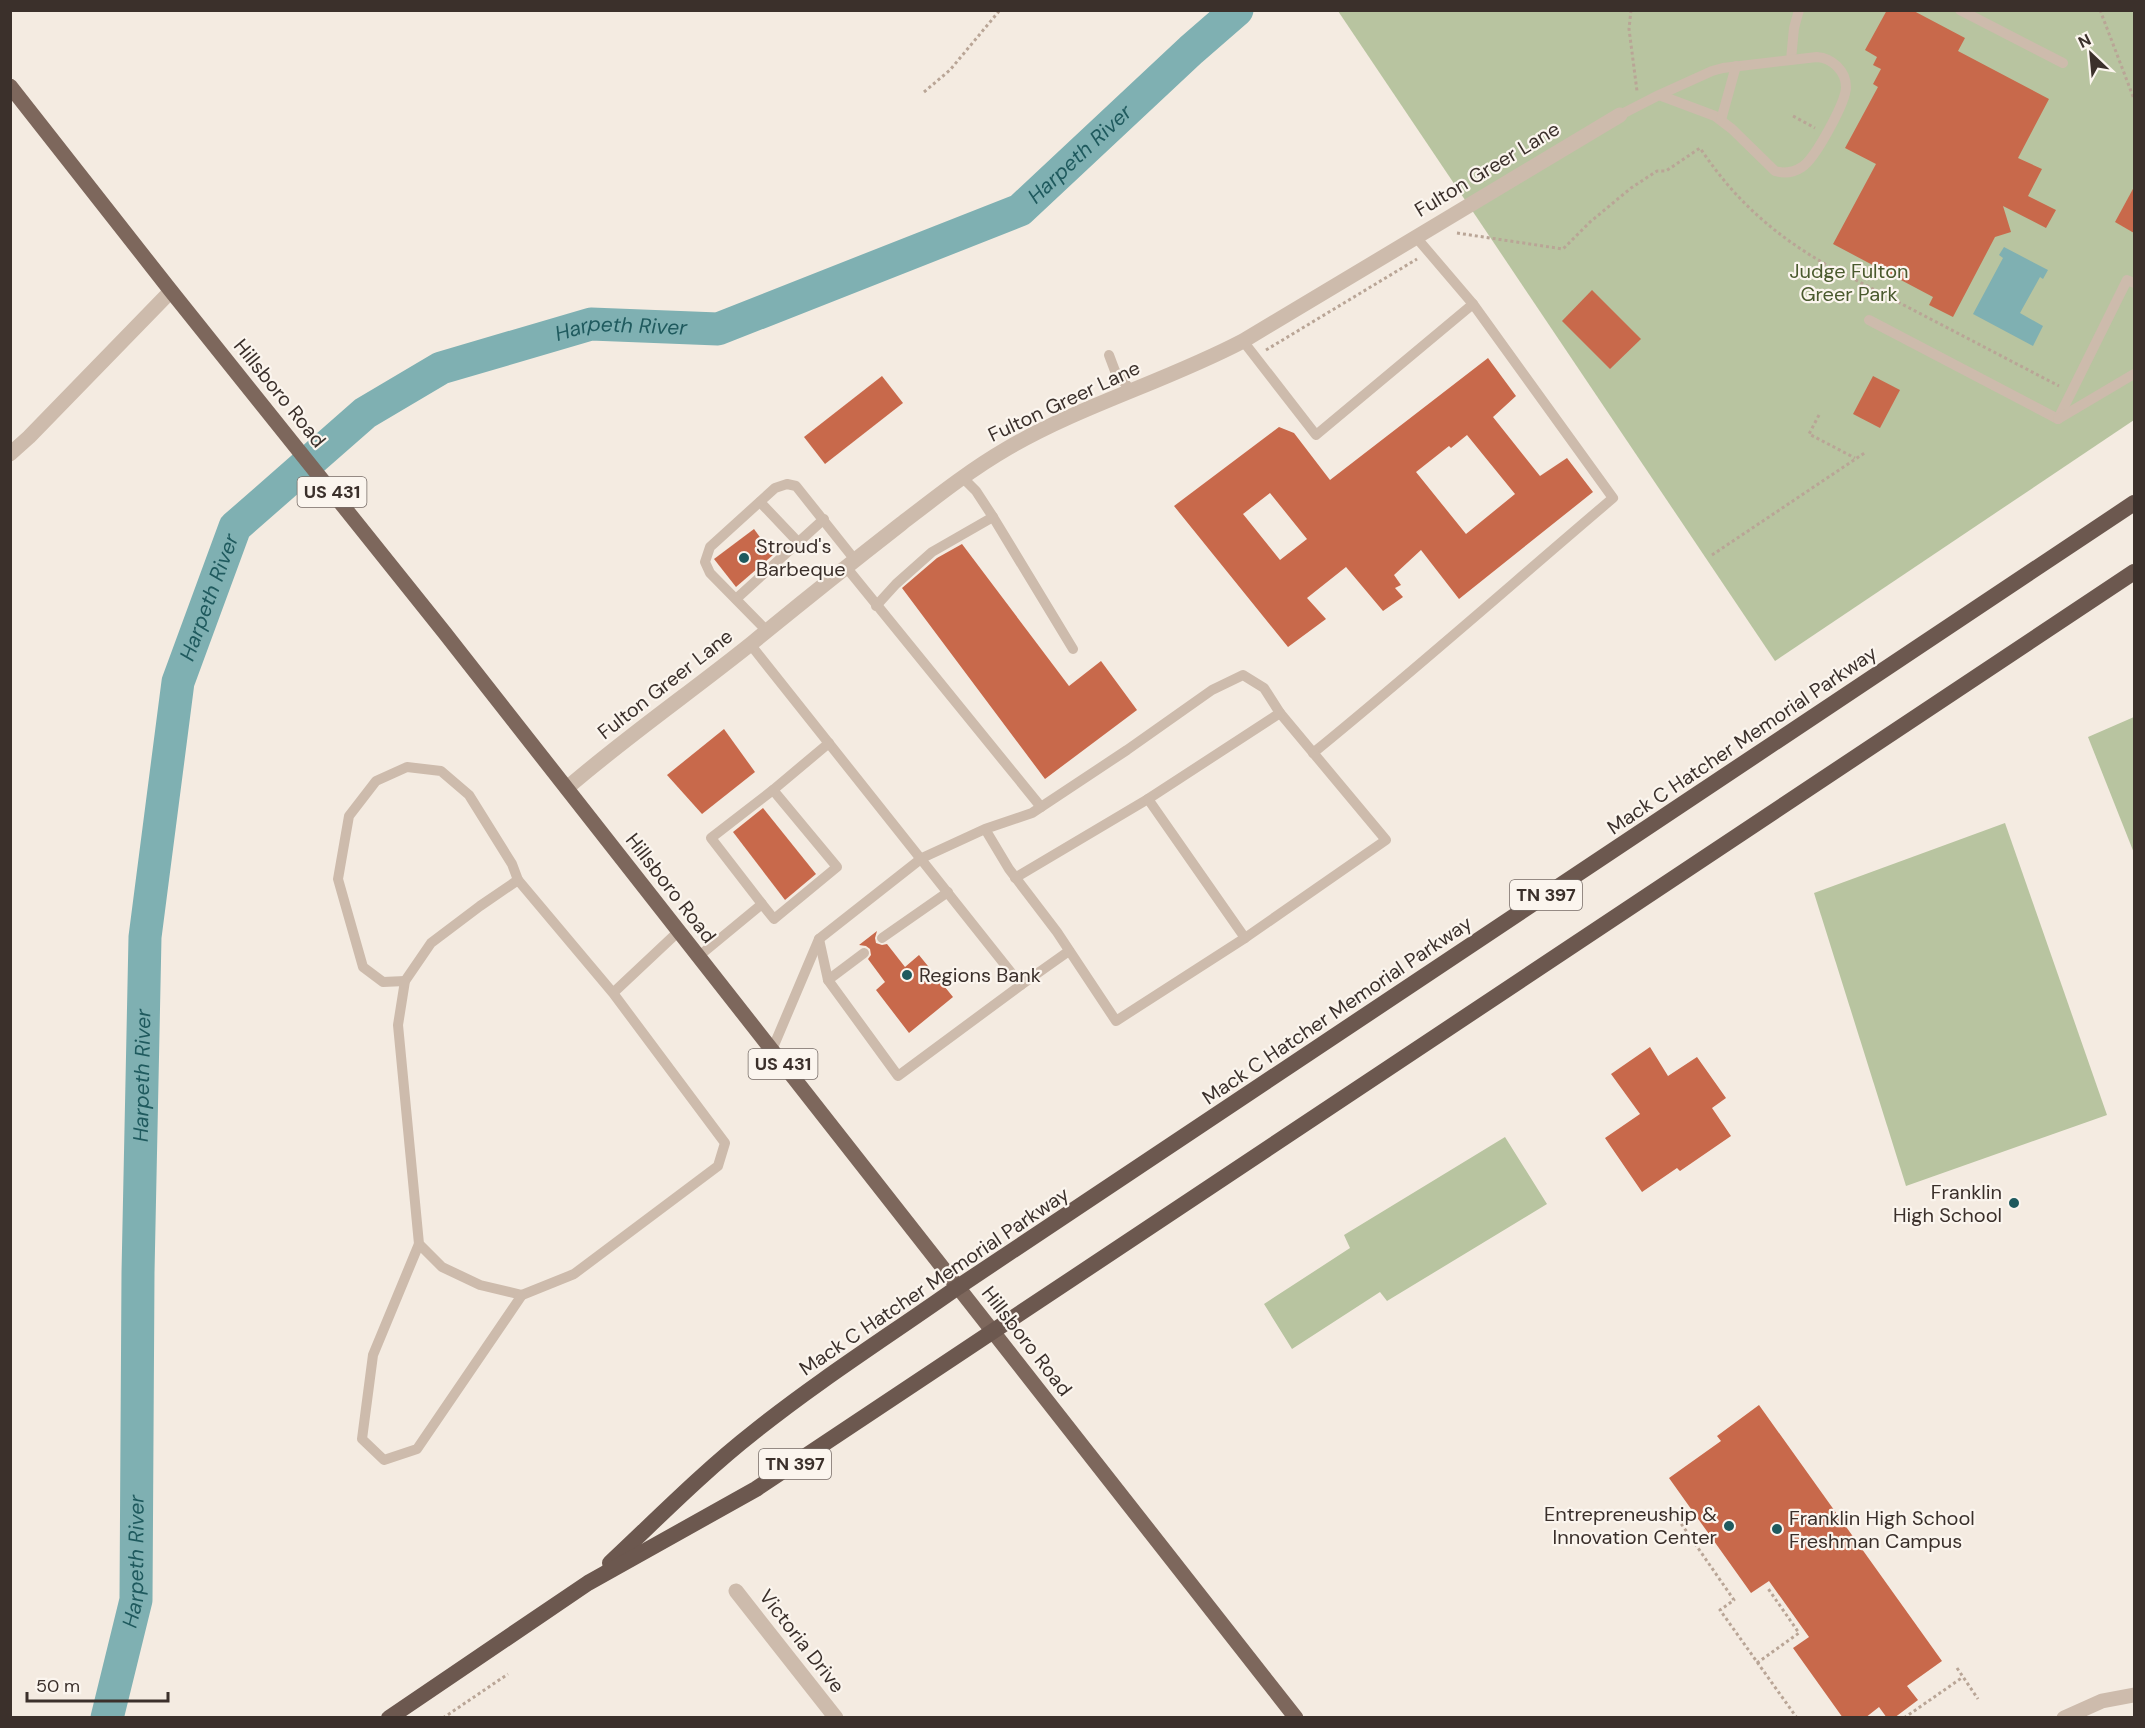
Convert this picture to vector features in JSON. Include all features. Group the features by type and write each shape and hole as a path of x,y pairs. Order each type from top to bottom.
{"highway":[{"name":"Mack C Hatcher Memorial Parkway","path":"588,1583 753,1433 958,1287 2134,503"},
{"name":"Mack C Hatcher Memorial Parkway","path":"389,1718 588,1583 756,1489 2134,572"}],"main road":[{"name":"Hillsboro Road","path":"10,86 567,788 1296,1718"}],"street":[{"name":"Fulton Greer Lane","path":"567,788 962,477 1023,439 1197,364 1243,341 1620,115"},
{"path":"10,453 29,437 171,291"},
{"name":"Victoria Drive","path":"736,1591 836,1718"},
{"path":"2064,1718 2102,1701 2134,1695"}],"lane":[{"path":"1791,60 1794,28 1799,10"},
{"path":"1960,10 2063,63"},
{"path":"1620,115 1659,95 1712,70 1736,66 1826,58 1839,69 1846,86 1841,104 1818,150 1803,167 1791,172 1775,171 1721,120 1659,95"},
{"path":"1721,120 1736,66"},
{"path":"1313,753 1404,680 1438,646 1613,498 1473,304 1415,237"},
{"path":"2058,419 2127,280 2134,283"},
{"path":"1243,341 1316,435 1473,304"},
{"path":"1869,320 2058,419"},
{"path":"1109,355 1115,370 1132,392"},
{"path":"2058,419 2134,374"},
{"path":"962,477 976,491 993,517 1073,649"},
{"path":"767,631 710,573 705,562 710,547 776,488 787,484 796,486 824,519 876,606 1041,807"},
{"path":"760,502 798,542"},
{"path":"876,606 896,584 932,552 993,517"},
{"path":"736,599 824,519"},
{"path":"750,644 1021,985"},
{"path":"772,1050 819,939 922,858 985,829 1032,813 1212,690 1243,675 1264,688 1280,713 1386,840 1245,938 1116,1021 1016,878 985,829"},
{"path":"1016,878 1148,799 1280,713"},
{"path":"773,790 837,867 774,919 711,838 829,744"},
{"path":"405,981 382,982 363,967 338,879 349,816 376,781 406,767 441,771 469,795 512,864 519,880 613,993 725,1143 718,1166 574,1274 522,1295 417,1449 384,1460 362,1439 373,1354 419,1244 398,1025 405,981 431,943 519,880"},
{"path":"1148,799 1245,938"},
{"path":"882,938 948,892"},
{"path":"699,956 762,904"},
{"path":"613,993 679,931"},
{"path":"819,939 828,980 898,1076 1069,951"},
{"path":"828,980 864,952"},
{"path":"419,1244 442,1267 480,1285 522,1295"}],"path":[{"path":"924,93 950,70 1000,10"},
{"path":"1630,10 1629,29 1634,76 1641,104"},
{"path":"2100,10 2134,99"},
{"path":"1449,238 1458,233 1563,249 1613,201 1630,188 1657,171 1666,171 1700,148 1737,198 1795,246 1825,264 2071,392"},
{"path":"1256,357 1429,252"},
{"path":"1819,415 1809,434 1856,458"},
{"path":"1712,555 1866,452"},
{"path":"1671,1509 1734,1600 1720,1610 1797,1718"},
{"path":"1757,1663 1799,1633 1767,1587"},
{"path":"1957,1668 1978,1699"},
{"path":"443,1718 508,1674"},
{"path":"1904,1718 1963,1677"}],"green space":[{"name":"Judge Fulton Greer Park","path":"1338,11 2134,11 2134,420 1775,661"},
{"path":"2134,717 2134,853 2088,737"},
{"path":"2005,823 2107,1115 1906,1186 1814,893"},
{"path":"1505,1137 1547,1204 1387,1301 1380,1292 1292,1349 1264,1304 1350,1248 1344,1235"}],"water":[{"path":"2004,247 2048,270 2043,279 2040,277 2020,313 2043,326 2033,346 1973,314 2003,258 1999,255"}],"building":[{"path":"1887,10 1912,10 1965,38 1958,51 2049,99 2018,158 2042,169 2028,196 2056,210 2046,228 2003,206 2011,232 1995,237 1953,317 1929,305 1933,297 1833,244 1876,164 1845,148 1878,87 1873,84 1881,69 1873,65 1877,57 1865,50"},
{"path":"2134,187 2134,233 2115,222"},
{"path":"1592,290 1641,339 1610,369 1562,321"},
{"path":"1488,358 1516,396 1493,417 1540,476 1567,458 1593,492 1459,599 1421,550 1394,575 1401,585 1395,588 1403,597 1383,611 1346,567 1307,598 1326,619 1288,647 1174,506 1279,427 1294,433 1330,480","holes":["1467,435 1515,494 1466,534 1416,472","1270,493 1307,539 1280,560 1243,514"]},
{"path":"882,376 903,403 825,464 804,437"},
{"path":"1873,376 1900,390 1880,428 1853,414"},
{"name":"Stroud's Barbeque","path":"754,529 773,555 736,587 714,559"},
{"path":"962,544 1069,686 1101,661 1137,710 1045,779 902,588 937,558"},
{"path":"724,729 755,772 702,814 667,775"},
{"path":"763,808 816,874 785,900 733,832"},
{"name":"Regions Bank","path":"877,931 876,943 887,944 905,967 919,955 953,997 909,1033 876,990 885,982 868,959 871,955 870,949 859,945"},
{"path":"1650,1047 1668,1076 1697,1057 1726,1098 1712,1108 1731,1136 1680,1171 1677,1168 1642,1192 1605,1138 1640,1114 1611,1074"},
{"name":"Franklin High School Freshman Campus","path":"1759,1405 1942,1661 1907,1686 1918,1700 1894,1718 1887,1718 1879,1707 1865,1718 1843,1718 1793,1648 1809,1637 1769,1581 1751,1593 1669,1478 1721,1441 1717,1436"}],"waterway":[{"name":"Harpeth River","path":"107,1718 136,1600 138,1273 145,937 178,682 235,527 365,413 441,368 591,324 718,329 1020,210 1237,10"}],"place":[{"name":"Stroud's Barbeque","path":"744,558"},
{"name":"Regions Bank","path":"907,975"},
{"name":"Franklin High School","path":"2014,1203"},
{"name":"Entrepreneuship & Innovation Center","path":"1729,1526"},
{"name":"Franklin High School Freshman Campus","path":"1777,1529"}]}
